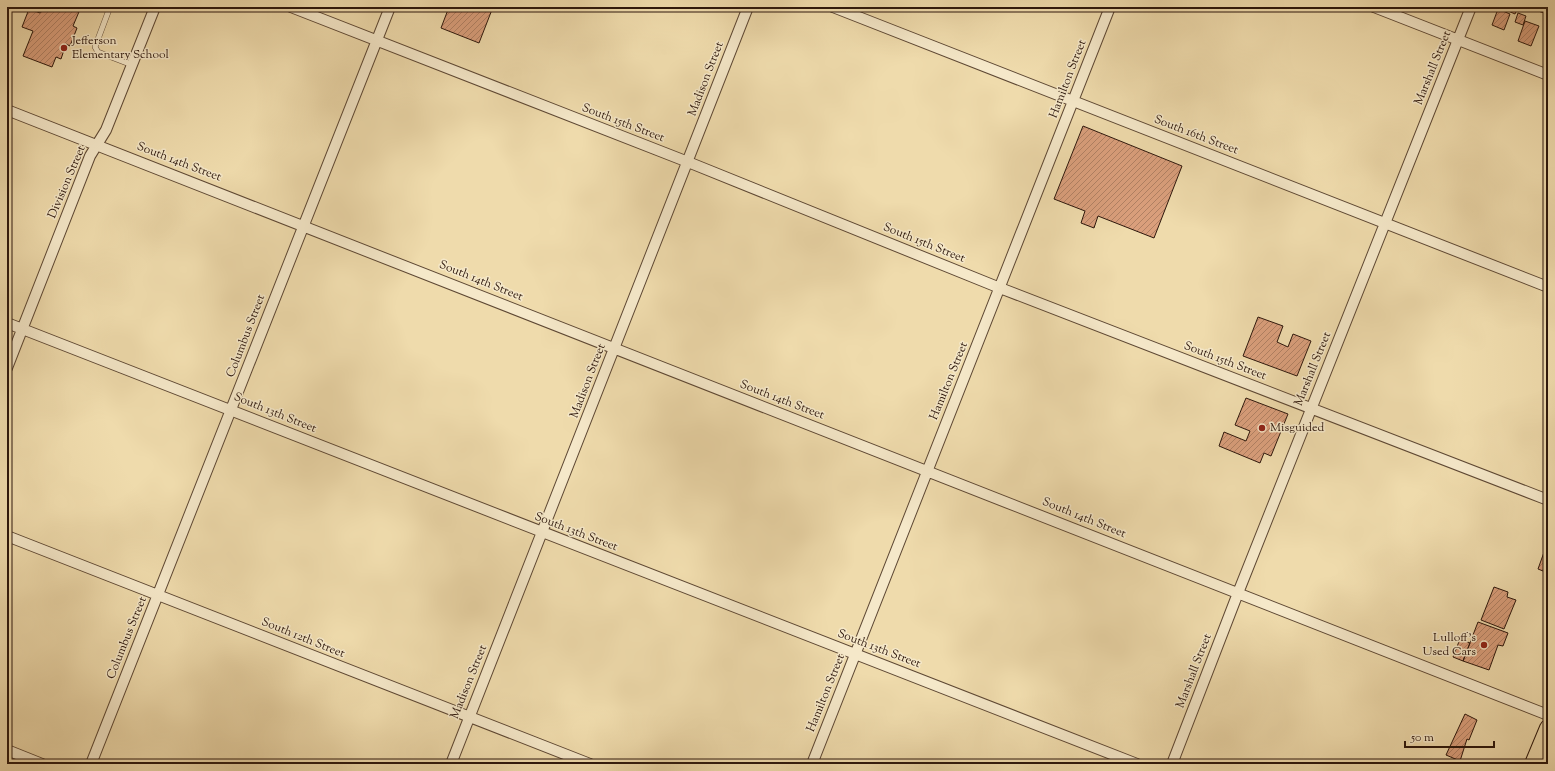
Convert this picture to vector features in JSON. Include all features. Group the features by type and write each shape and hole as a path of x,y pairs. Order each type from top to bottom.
{"main road":[{"path":"1534,764 1548,728"}],"street":[{"name":"Division Street","path":"7,368 90,156 106,130 155,7"},
{"name":"South 15th Street","path":"291,7 688,162 1000,288 1548,500"},
{"name":"Columbus Street","path":"91,764 390,7"},
{"name":"Madison Street","path":"451,764 543,533 748,7"},
{"name":"South 16th Street","path":"834,7 1548,287"},
{"name":"Hamilton Street","path":"812,764 1110,7"},
{"path":"1374,7 1548,75"},
{"name":"Marshall Street","path":"1172,764 1311,408 1471,7"},
{"name":"South 14th Street","path":"7,110 98,144 1548,715"},
{"name":"South 13th Street","path":"7,323 1137,764"},
{"name":"South 12th Street","path":"7,536 590,764"},
{"path":"7,750 42,764"}],"lane":[{"path":"110,7 95,47 98,52 132,65"}],"building":[{"path":"42,7 81,7 73,26 77,28 70,46 66,44 61,59 56,57 52,67 23,56 33,31 22,27 29,9 40,13"},
{"path":"449,7 493,7 479,43 441,28"},
{"path":"1507,7 1518,7 1515,14 1506,10"},
{"path":"1536,7 1547,7 1544,13 1535,10"},
{"path":"1498,9 1510,14 1504,30 1492,25"},
{"path":"1518,13 1526,16 1523,25 1515,22"},
{"path":"1525,21 1539,26 1531,46 1518,41"},
{"path":"1083,126 1182,166 1154,238 1098,216 1094,228 1081,223 1085,211 1054,199"},
{"path":"1258,317 1283,326 1277,342 1288,347 1293,334 1311,341 1297,376 1243,356"},
{"name":"Misguided","path":"1246,398 1288,414 1271,456 1264,453 1260,463 1219,446 1224,432 1246,441 1250,431 1235,425"},
{"path":"1548,541 1548,573 1538,569"},
{"path":"1494,587 1508,592 1507,597 1516,600 1504,629 1481,620"},
{"name":"Lulloff's Used Cars","path":"1478,622 1508,633 1503,646 1498,645 1489,670 1463,661"},
{"path":"1460,639 1470,643 1463,661 1453,657"},
{"path":"1465,714 1477,720 1469,740 1467,739 1460,761 1446,755"}],"place":[{"name":"Jefferson Elementary School","path":"64,48"},
{"name":"Misguided","path":"1262,428"},
{"name":"Lulloff's Used Cars","path":"1484,645"}]}
